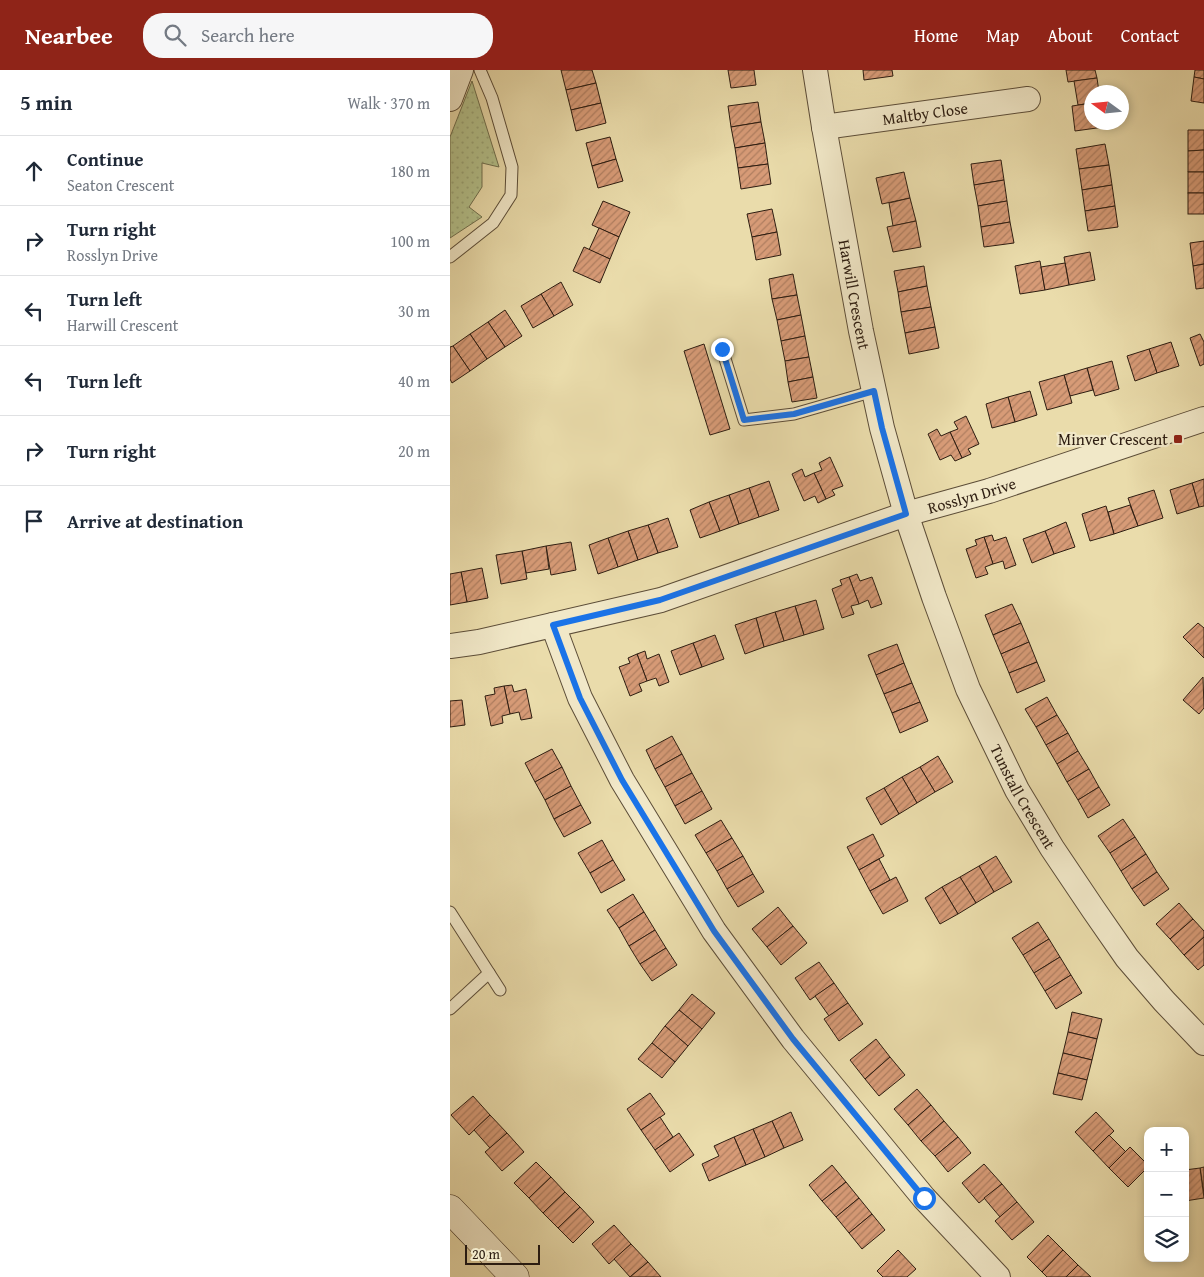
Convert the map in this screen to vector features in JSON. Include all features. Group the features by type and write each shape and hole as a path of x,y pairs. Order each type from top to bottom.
{"main road":[{"path":"450,1208 515,1277"}],"street":[{"path":"450,99 462,70"},
{"name":"Harwill Crescent","path":"815,70 861,331 882,428 906,514"},
{"name":"Maltby Close","path":"824,127 1028,99"},
{"name":"Rosslyn Drive","path":"450,646 479,642 660,600 906,514 990,491 1204,419"},
{"name":"Tunstall Crescent","path":"906,514 968,689 1017,790 1062,863 1127,958 1204,1043"},
{"path":"553,625 580,698 622,780 714,931 793,1039 924,1198 998,1277"}],"lane":[{"path":"450,257 493,223 511,195 512,167 492,98 480,70"},
{"path":"722,349 744,420 794,414 874,391"},
{"path":"450,912 500,990"},
{"path":"450,1009 489,973"}],"green space":[{"path":"472,81 499,167 482,163 482,187 469,207 482,217 450,238 450,137"}],"building":[{"path":"561,70 592,70 596,83 566,90"},
{"path":"728,70 754,70 756,85 731,88"},
{"path":"863,70 892,70 893,76 864,80"},
{"path":"1066,70 1095,70 1097,78 1068,82"},
{"path":"1195,70 1204,70 1204,79 1194,77"},
{"path":"1194,77 1204,79 1204,103 1191,101"},
{"path":"1097,78 1098,85 1084,85 1084,104 1078,105 1074,81"},
{"path":"596,83 601,103 571,110 566,90"},
{"path":"758,102 761,122 731,127 728,106"},
{"path":"601,103 606,123 576,131 571,110"},
{"path":"1084,104 1084,130 1075,131 1072,106"},
{"path":"761,122 765,143 735,148 731,127"},
{"path":"1188,130 1204,130 1204,150 1188,151"},
{"path":"610,137 616,159 592,166 586,143"},
{"path":"765,143 768,164 738,168 735,148"},
{"path":"1105,144 1109,165 1079,169 1076,149"},
{"path":"1204,150 1204,172 1188,172 1188,151"},
{"path":"616,159 623,181 598,188 592,166"},
{"path":"1001,160 1004,180 974,185 971,164"},
{"path":"768,164 771,184 741,189 738,168"},
{"path":"1109,165 1112,185 1082,190 1079,169"},
{"path":"904,172 910,198 882,204 876,178"},
{"path":"1188,172 1204,172 1204,193 1188,193"},
{"path":"1004,180 1007,201 978,206 974,185"},
{"path":"1112,185 1115,206 1085,211 1082,190"},
{"path":"1188,193 1204,193 1204,214 1188,214"},
{"path":"910,198 916,221 893,226 889,203"},
{"path":"603,201 630,212 619,237 592,225"},
{"path":"1007,201 1010,222 981,227 978,206"},
{"path":"1115,206 1118,227 1088,231 1085,211"},
{"path":"772,209 777,232 752,237 747,214"},
{"path":"916,221 921,247 893,252 887,227"},
{"path":"1010,222 1014,243 984,247 981,227"},
{"path":"599,228 619,237 610,259 589,250"},
{"path":"777,232 781,255 756,260 752,237"},
{"path":"1204,241 1204,264 1193,266 1190,243"},
{"path":"584,247 610,259 600,283 573,271"},
{"path":"1090,252 1095,280 1069,285 1064,257"},
{"path":"1040,261 1045,290 1020,294 1015,266"},
{"path":"1065,263 1069,285 1045,290 1041,267"},
{"path":"1204,264 1204,288 1196,289 1193,266"},
{"path":"924,266 927,286 898,292 894,271"},
{"path":"793,274 797,295 772,299 769,279"},
{"path":"561,282 573,305 554,316 541,294"},
{"path":"927,286 931,307 901,312 898,292"},
{"path":"541,294 554,316 533,328 521,306"},
{"path":"797,295 801,315 777,320 772,299"},
{"path":"931,307 935,327 905,333 901,312"},
{"path":"505,310 522,336 505,347 488,322"},
{"path":"801,315 805,336 781,341 777,320"},
{"path":"488,322 505,347 487,359 470,334"},
{"path":"935,327 939,348 909,354 905,333"},
{"path":"470,334 487,359 470,371 453,346"},
{"path":"1200,334 1204,342 1204,364 1200,366 1190,338"},
{"path":"805,336 809,357 785,361 781,341"},
{"path":"1171,342 1179,366 1157,373 1149,349"},
{"path":"704,344 730,429 710,435 684,351"},
{"path":"453,346 470,371 452,383 450,379 450,347"},
{"path":"1149,349 1157,373 1135,381 1127,356"},
{"path":"809,357 813,377 788,382 785,361"},
{"path":"1112,361 1119,389 1095,396 1087,368"},
{"path":"1087,368 1093,390 1070,396 1064,375"},
{"path":"1064,375 1072,403 1047,410 1039,382"},
{"path":"813,377 817,398 792,402 788,382"},
{"path":"1030,391 1037,415 1015,422 1008,397"},
{"path":"1008,397 1015,422 992,428 986,404"},
{"path":"966,416 979,444 968,449 971,454 962,458 950,432 958,429 954,422"},
{"path":"937,429 941,436 950,432 962,458 955,461 951,455 940,460 928,434"},
{"path":"830,457 843,486 832,490 835,495 826,499 814,473 822,470 819,463"},
{"path":"802,469 805,477 814,473 826,499 818,503 815,496 804,501 792,474"},
{"path":"1204,479 1204,506 1199,507 1192,483"},
{"path":"769,481 779,510 759,517 749,488"},
{"path":"1192,483 1199,507 1177,514 1170,490"},
{"path":"749,488 759,517 739,524 729,495"},
{"path":"1154,490 1163,518 1138,526 1128,498"},
{"path":"729,495 739,524 720,531 709,502"},
{"path":"709,502 720,531 700,538 690,510"},
{"path":"1130,505 1138,526 1114,534 1108,512"},
{"path":"1106,506 1114,534 1090,541 1082,514"},
{"path":"668,518 678,547 658,553 648,525"},
{"path":"1066,522 1075,547 1054,554 1045,531"},
{"path":"648,525 658,553 638,560 628,531"},
{"path":"628,531 638,560 618,567 608,538"},
{"path":"1045,531 1054,554 1032,563 1023,539"},
{"path":"992,535 994,541 1006,537 1016,565 1005,569 1003,561 993,564 984,537"},
{"path":"984,537 993,564 985,567 988,574 976,578 966,549 977,545 975,540"},
{"path":"608,538 618,567 598,574 589,545"},
{"path":"571,542 576,570 551,575 546,546"},
{"path":"546,546 549,569 526,573 522,551"},
{"path":"522,551 527,579 501,584 496,555"},
{"path":"482,568 488,598 467,602 461,572"},
{"path":"461,572 467,602 450,605 450,574"},
{"path":"857,574 860,581 872,577 882,604 871,608 868,600 859,604 849,577"},
{"path":"849,577 859,604 851,606 854,614 842,618 832,589 842,585 840,580"},
{"path":"816,600 824,629 804,635 795,606"},
{"path":"1012,604 1021,623 993,635 985,615"},
{"path":"795,606 804,635 784,641 775,612"},
{"path":"775,612 784,641 764,647 756,618"},
{"path":"756,618 764,647 745,654 735,625"},
{"path":"1021,623 1029,642 1001,654 993,635"},
{"path":"1198,623 1204,628 1204,658 1183,637"},
{"path":"715,635 724,659 702,667 693,643"},
{"path":"1029,642 1037,662 1009,673 1001,654"},
{"path":"693,643 702,667 680,675 671,651"},
{"path":"897,644 904,663 876,675 868,655"},
{"path":"645,651 647,659 659,654 669,682 659,686 656,678 647,681 637,654"},
{"path":"637,654 647,681 639,684 642,691 630,696 619,667 630,663 628,658"},
{"path":"1037,662 1045,681 1017,693 1009,673"},
{"path":"904,663 912,683 884,694 876,675"},
{"path":"1203,677 1204,708 1199,714 1183,700"},
{"path":"912,683 920,702 892,713 884,694"},
{"path":"512,685 514,692 526,689 532,718 521,720 519,712 510,714 504,686"},
{"path":"504,686 510,714 502,716 503,723 491,726 485,696 495,694 494,688"},
{"path":"1047,697 1057,715 1036,727 1025,709"},
{"path":"462,700 465,725 450,727 450,701"},
{"path":"920,702 928,721 900,733 892,713"},
{"path":"1057,715 1068,733 1046,745 1036,727"},
{"path":"1068,733 1078,751 1057,764 1046,745"},
{"path":"672,736 682,754 655,769 646,750"},
{"path":"552,749 562,767 535,782 525,763"},
{"path":"1078,751 1089,769 1067,782 1057,764"},
{"path":"682,754 692,773 665,787 655,769"},
{"path":"938,756 953,782 935,792 920,767"},
{"path":"562,767 571,786 545,800 535,782"},
{"path":"920,767 935,792 917,803 902,777"},
{"path":"1089,769 1099,787 1078,800 1067,782"},
{"path":"692,773 702,791 675,806 665,787"},
{"path":"902,777 917,803 899,814 884,788"},
{"path":"571,786 581,805 554,819 545,800"},
{"path":"1099,787 1110,805 1088,818 1078,800"},
{"path":"884,788 899,814 881,825 866,798"},
{"path":"702,791 712,809 685,824 675,806"},
{"path":"581,805 591,823 564,837 554,819"},
{"path":"1123,819 1135,837 1110,853 1098,836"},
{"path":"721,820 732,838 706,853 695,835"},
{"path":"873,834 884,856 859,870 847,847"},
{"path":"1135,837 1146,854 1121,871 1110,853"},
{"path":"732,838 743,856 717,871 706,853"},
{"path":"602,840 613,860 590,873 578,853"},
{"path":"1146,854 1157,872 1132,889 1121,871"},
{"path":"743,856 753,874 727,889 717,871"},
{"path":"996,856 1012,882 994,892 979,866"},
{"path":"879,859 890,880 870,891 859,870"},
{"path":"613,860 625,880 601,893 590,873"},
{"path":"979,866 994,892 976,903 960,877"},
{"path":"1157,872 1169,889 1144,906 1132,889"},
{"path":"753,874 764,892 738,907 727,889"},
{"path":"896,877 908,901 883,914 870,891"},
{"path":"960,877 976,903 958,914 942,887"},
{"path":"942,887 958,914 940,924 925,898"},
{"path":"633,894 644,912 619,928 607,910"},
{"path":"1179,903 1193,919 1170,939 1156,924"},
{"path":"778,907 793,926 767,947 752,929"},
{"path":"644,912 655,930 629,946 619,928"},
{"path":"1193,919 1204,931 1204,937 1184,955 1170,939"},
{"path":"1038,922 1049,939 1023,955 1012,938"},
{"path":"793,926 807,943 781,965 767,947"},
{"path":"655,930 666,948 640,964 629,946"},
{"path":"1204,937 1204,965 1198,970 1184,955"},
{"path":"1049,939 1060,957 1034,973 1023,955"},
{"path":"666,948 677,965 652,981 640,964"},
{"path":"1060,957 1071,975 1045,991 1034,973"},
{"path":"819,962 834,983 810,1000 795,978"},
{"path":"1071,975 1082,993 1056,1009 1045,991"},
{"path":"834,983 848,1003 829,1016 815,996"},
{"path":"692,994 715,1013 702,1029 679,1010"},
{"path":"848,1003 863,1024 839,1041 824,1019"},
{"path":"679,1010 702,1029 688,1046 665,1026"},
{"path":"1072,1012 1102,1019 1097,1039 1068,1032"},
{"path":"665,1026 688,1046 675,1062 652,1043"},
{"path":"1068,1032 1097,1039 1092,1060 1063,1053"},
{"path":"876,1039 890,1057 865,1079 850,1060"},
{"path":"652,1043 675,1062 662,1078 638,1059"},
{"path":"1063,1053 1092,1060 1087,1080 1058,1073"},
{"path":"890,1057 905,1075 879,1096 865,1079"},
{"path":"1058,1073 1087,1080 1082,1100 1053,1094"},
{"path":"917,1089 931,1105 908,1125 894,1109"},
{"path":"650,1093 665,1114 641,1130 627,1109"},
{"path":"473,1096 490,1115 469,1135 451,1115"},
{"path":"931,1105 944,1121 921,1141 908,1125"},
{"path":"791,1112 803,1140 784,1148 772,1121"},
{"path":"1096,1112 1114,1131 1093,1151 1075,1132"},
{"path":"490,1115 507,1133 490,1148 474,1130"},
{"path":"660,1117 673,1137 655,1150 641,1130"},
{"path":"772,1121 784,1148 765,1157 753,1129"},
{"path":"944,1121 958,1137 935,1156 921,1141"},
{"path":"753,1129 765,1157 746,1165 734,1137"},
{"path":"507,1133 524,1152 502,1171 485,1152"},
{"path":"679,1133 694,1155 670,1172 655,1150"},
{"path":"1109,1135 1126,1152 1109,1168 1093,1151"},
{"path":"734,1137 746,1165 709,1181 702,1164 719,1156 714,1146"},
{"path":"958,1137 971,1153 948,1172 935,1156"},
{"path":"1130,1147 1144,1161 1144,1171 1128,1187 1109,1168"},
{"path":"536,1162 551,1177 529,1198 514,1183"},
{"path":"984,1164 1002,1184 979,1203 962,1183"},
{"path":"832,1165 846,1182 822,1201 809,1185"},
{"path":"1204,1167 1204,1194 1200,1168"},
{"path":"1200,1168 1204,1198 1189,1200 1189,1169"},
{"path":"551,1177 565,1192 543,1213 529,1198"},
{"path":"846,1182 859,1198 836,1217 822,1201"},
{"path":"1002,1184 1017,1202 1000,1217 984,1198"},
{"path":"565,1192 580,1207 558,1228 543,1213"},
{"path":"859,1198 872,1214 849,1233 836,1217"},
{"path":"1017,1202 1034,1222 1012,1240 995,1221"},
{"path":"580,1207 594,1222 573,1243 558,1228"},
{"path":"872,1214 885,1230 862,1249 849,1233"},
{"path":"614,1225 631,1244 609,1264 592,1244"},
{"path":"1048,1235 1063,1250 1042,1272 1027,1257"},
{"path":"631,1244 648,1262 630,1277 614,1259"},
{"path":"898,1250 916,1269 907,1277 883,1277 877,1271"},
{"path":"1063,1250 1078,1265 1066,1277 1047,1277 1042,1272"},
{"path":"648,1262 661,1277 630,1277"},
{"path":"1078,1265 1091,1277 1066,1277"}],"place":[{"name":"Minver Crescent","path":"1178,439"}],"route":[{"path":"722,349 744,420 794,414 874,391 882,428 906,514 660,600 553,625 580,698 622,780 714,931 793,1039 924,1198"}]}
